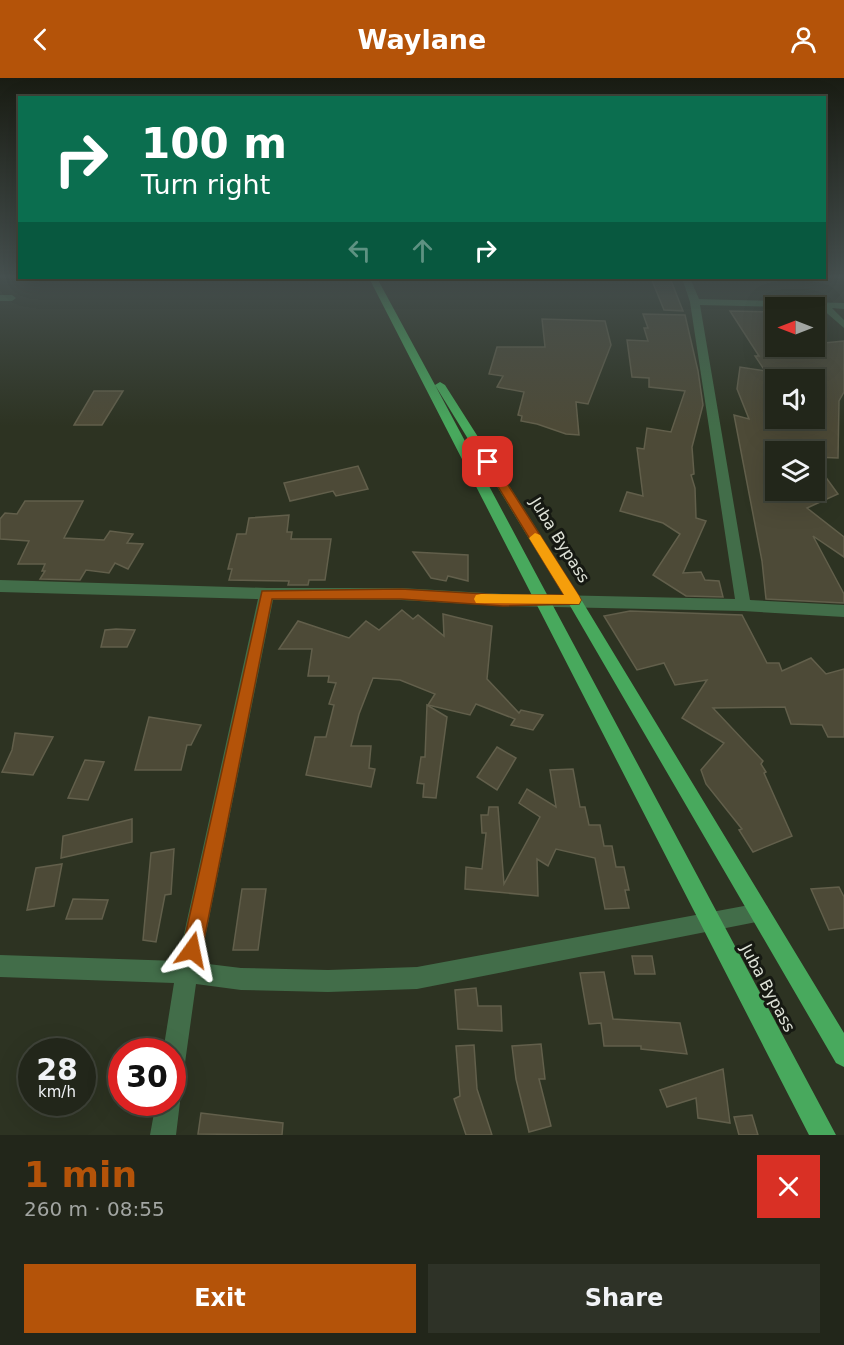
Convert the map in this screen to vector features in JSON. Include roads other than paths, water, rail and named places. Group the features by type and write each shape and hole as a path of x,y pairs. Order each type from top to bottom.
{"main road":[{"name":"Juba Bypass","path":"400,327 823,1135"},
{"name":"Juba Bypass","path":"404,327 574,600 844,1055"}],"street":[{"path":"699,327 743,605"},
{"path":"0,586 267,594 401,594 503,600 743,605 844,611"},
{"path":"177,1038 187,972 267,594"},
{"path":"0,966 187,972 241,980 328,981 417,978 760,913"},
{"path":"163,1135 166,1116"}]}
